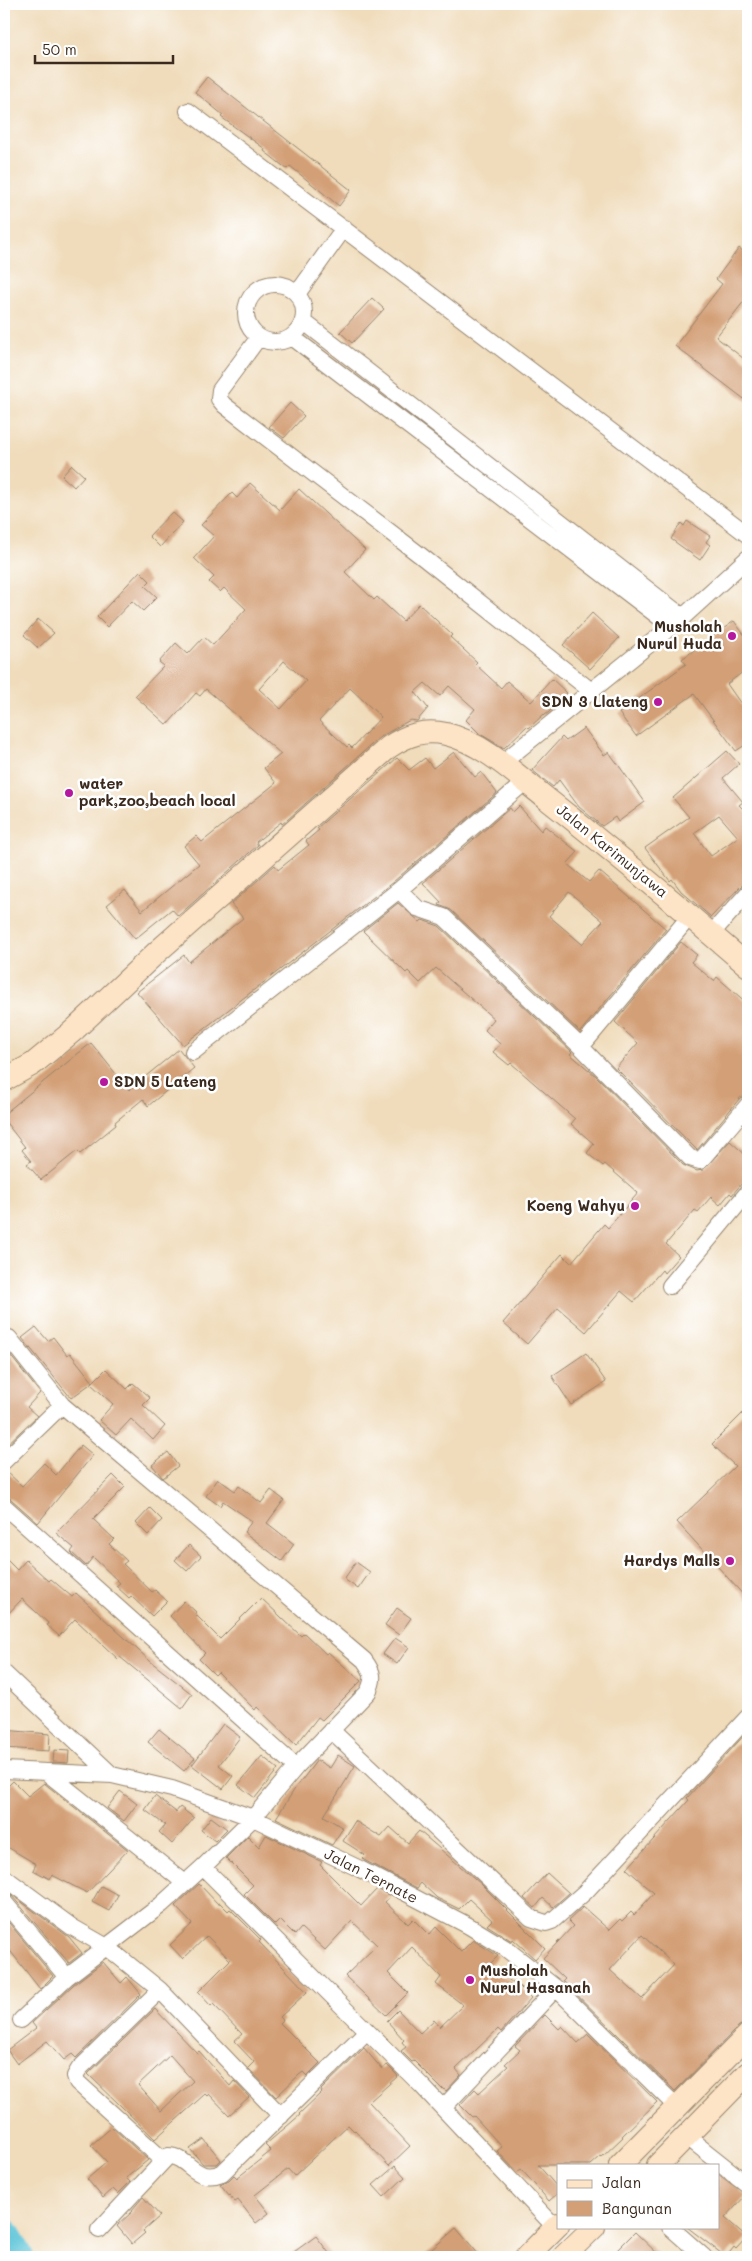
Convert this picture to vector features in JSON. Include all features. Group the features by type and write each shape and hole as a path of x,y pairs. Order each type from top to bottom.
{"street":[{"path":"188,110 748,535"},
{"path":"297,294 344,228"},
{"path":"270,284 279,284 297,294 304,306 303,321 299,330 292,337 276,342 259,337 252,331 247,322 246,312 253,294 270,284"},
{"path":"303,321 677,622"},
{"path":"259,337 220,390 219,399 224,406 420,555 590,690"},
{"path":"292,337 677,622"},
{"path":"502,763 590,690 677,622 748,558"},
{"name":"Jalan Karimunjawa","path":"4,1080 33,1064 73,1031 157,952 389,746 414,734 429,732 447,734 502,763 628,862 748,966"},
{"path":"193,1052 398,890 526,782"},
{"path":"398,890 417,908 444,916 581,1047 690,1158 700,1161 748,1105"},
{"path":"711,934 748,893"},
{"path":"581,1047 690,916"},
{"path":"670,1286 748,1192"},
{"path":"9,1338 62,1405 368,1666 372,1670 374,1682 368,1692 296,1767 253,1818 204,1867 161,1905 67,1977 21,2020"},
{"path":"4,1461 62,1405"},
{"path":"4,1506 296,1767"},
{"path":"4,1672 112,1775"},
{"path":"331,1730 532,1918 546,1923 552,1921 585,1892 748,1717"},
{"name":"Jalan Ternate","path":"4,1770 112,1775 172,1789 253,1818 360,1869 468,1926 505,1948 556,1988 678,2108"},
{"path":"46,1772 185,1882"},
{"path":"204,1867 557,2226 526,2257"},
{"path":"4,1877 72,1927 107,1946 160,1990 281,2116"},
{"path":"4,1902 67,1977"},
{"path":"443,2108 556,1988"},
{"path":"160,1990 79,2069 75,2076 77,2082 164,2160"},
{"path":"99,2230 168,2156 172,2156 201,2175 214,2176 222,2173 367,2031"},
{"path":"621,2164 748,2035"},
{"path":"659,2164 748,2073"},
{"path":"686,2136 748,2185"},
{"path":"562,2257 593,2228"},
{"path":"671,2228 704,2257"}],"building":[{"path":"207,77 351,190 339,206 290,166 287,169 264,151 265,149 221,117 223,115 195,92"},
{"path":"739,248 748,255 748,296 716,337 748,362 748,402 675,346 722,284 716,279"},
{"path":"372,298 384,309 352,343 340,332"},
{"path":"290,403 304,416 284,438 269,427"},
{"path":"72,465 84,476 74,487 62,476"},
{"path":"250,483 280,510 299,489 365,550 345,572 374,600 377,597 403,621 419,604 452,635 450,637 501,688 507,681 531,702 552,679 567,693 549,712 544,714 529,728 527,726 504,748 480,734 466,720 475,709 449,686 440,696 425,683 415,692 428,708 417,721 410,720 380,737 287,820 282,824 281,822 256,842 258,845 178,916 172,909 135,939 107,905 125,890 142,911 199,864 184,846 196,836 202,842 276,783 264,768 281,754 206,689 200,696 196,693 167,725 135,696 164,666 159,662 176,643 188,654 204,637 213,645 246,609 224,588 220,592 209,582 214,577 194,558 214,536 201,525 232,493 237,498","holes":["284,661 306,681 281,709 259,689","350,688 381,717 352,748 349,745 347,747 319,721"]},
{"path":"172,512 183,522 160,547 149,536"},
{"path":"687,521 710,536 706,542 710,545 700,560 671,539 681,523 684,526"},
{"path":"140,571 150,581 145,586 157,597 143,611 132,601 107,627 97,617"},
{"path":"592,613 619,638 590,669 563,645"},
{"path":"38,619 54,633 38,648 24,635"},
{"path":"734,621 748,640 748,668 727,684 748,714 748,743 736,751 694,694 636,736 619,713 686,664 682,659"},
{"path":"584,728 604,755 609,752 645,802 618,822 615,817 602,826 579,807 559,780 553,787 532,770 562,737 566,741"},
{"path":"727,751 739,764 723,778 743,802 739,805 748,814 748,883 741,886 711,917 681,891 672,879 670,881 645,848 689,817 673,798","holes":["719,815 738,837 711,856 694,833"]},
{"path":"454,752 475,777 481,772 497,793 393,882 183,1045 137,992 184,955 189,962 243,918 231,904 275,865 278,870 309,845 306,841 319,830 317,828 397,758 409,770 425,758 433,768"},
{"path":"519,806 541,831 545,826 578,852 567,864 589,882 599,871 666,929 580,1032 451,910 439,905 441,902 423,883 510,808 513,812","holes":["569,892 603,921 582,944 549,916"]},
{"path":"398,903 420,922 422,920 439,926 572,1052 570,1054 596,1076 683,1165 697,1171 703,1170 730,1141 748,1157 748,1176 732,1195 730,1193 720,1205 711,1197 698,1212 695,1210 666,1244 679,1256 664,1273 662,1270 634,1302 621,1291 586,1332 558,1308 527,1344 503,1323 562,1254 571,1263 604,1224 608,1228 638,1193 605,1164 603,1166 587,1153 594,1144 571,1124 575,1119 511,1063 509,1065 493,1052 500,1044 485,1030 494,1019 436,968 420,983 408,971 406,973 363,931"},
{"path":"681,942 697,955 691,962 714,981 717,977 748,1004 748,1095 740,1098 697,1150 616,1068 638,1043 615,1022"},
{"path":"91,1043 129,1090 179,1049 194,1068 148,1106 143,1099 115,1122 116,1125 80,1154 77,1151 41,1180 27,1164 31,1161 22,1150 25,1147 4,1120 4,1114"},
{"path":"36,1327 48,1341 53,1337 67,1355 70,1353 93,1382 71,1398 22,1338"},
{"path":"6,1350 40,1393 27,1407 37,1416 4,1447 4,1352"},
{"path":"586,1353 606,1382 571,1405 552,1376"},
{"path":"106,1369 127,1389 133,1383 150,1398 143,1405 165,1426 153,1440 131,1419 116,1435 99,1420 113,1404 91,1384"},
{"name":"Hardys Malls","path":"748,1408 748,1600 677,1522 735,1466 712,1444"},
{"path":"81,1445 93,1455 38,1523 11,1499 4,1496 4,1471 22,1486 44,1463 56,1475"},
{"path":"168,1452 178,1466 163,1478 152,1465"},
{"path":"113,1475 125,1487 93,1519 114,1539 109,1544 127,1561 123,1564 152,1592 155,1590 167,1601 152,1616 131,1596 129,1598 116,1586 120,1583 93,1557 86,1566 71,1552 74,1548 56,1533"},
{"path":"218,1479 235,1491 239,1486 261,1503 271,1490 284,1500 267,1523 294,1544 282,1561 244,1532 252,1521 223,1501 220,1506 206,1496"},
{"path":"150,1508 162,1520 148,1535 136,1523"},
{"path":"189,1545 201,1556 187,1571 175,1560"},
{"path":"4,1557 17,1570 26,1560 49,1581 51,1579 72,1597 76,1593 150,1661 192,1694 182,1708 120,1657 118,1659 75,1619 59,1636 22,1599 4,1618"},
{"path":"356,1562 370,1572 358,1589 344,1579"},
{"path":"261,1598 301,1636 304,1633 326,1654 328,1652 361,1681 322,1720 318,1717 296,1745 257,1707 255,1710 218,1672 215,1675 199,1659 205,1653 170,1616 184,1601 220,1639"},
{"path":"397,1608 411,1618 399,1635 385,1625"},
{"path":"395,1638 409,1647 397,1664 383,1654"},
{"path":"223,1724 240,1737 219,1765 233,1776 223,1789 192,1765"},
{"path":"159,1729 195,1758 184,1771 148,1742"},
{"path":"4,1730 50,1734 49,1751 4,1748"},
{"path":"748,1731 748,2022 739,2026 675,2091 563,1981 565,1979 543,1958 573,1926 568,1921 583,1907 609,1930 620,1919 622,1921 631,1912 634,1915 654,1893 627,1869 689,1800 687,1798","holes":["642,1935 674,1965 642,1999 610,1970"]},
{"path":"54,1750 69,1751 68,1763 53,1762"},
{"path":"338,1755 355,1766 324,1816 343,1828 332,1845 276,1818 298,1784 317,1760 330,1768"},
{"path":"262,1756 278,1769 255,1798 238,1785"},
{"path":"13,1781 28,1796 44,1783 128,1850 87,1893 52,1875 50,1879 33,1870 36,1864 4,1845 4,1790"},
{"path":"120,1791 137,1804 124,1821 107,1808"},
{"path":"155,1796 176,1812 180,1807 194,1818 172,1844 159,1832 165,1825 145,1810"},
{"path":"211,1817 227,1829 215,1841 201,1830"},
{"path":"355,1821 381,1837 390,1827 408,1843 419,1831 481,1884 545,1948 535,1959 513,1939 512,1941 487,1925 492,1920 469,1899 459,1909 437,1898 421,1883 417,1888 364,1860 362,1858 365,1855 343,1841"},
{"path":"266,1835 322,1862 320,1865 361,1906 377,1889 390,1896 385,1902 408,1924 413,1919 429,1935 436,1927 461,1952 473,1940 498,1956 489,1965 518,1985 531,1998 501,2032 498,2029 456,2069 461,2075 446,2091 401,2051 406,2047 402,2042 404,2040 387,2021 398,2010 420,2033 434,2020 440,2027 463,2005 436,1984 441,1977 412,1947 388,1973 408,1993 386,2015 345,1976 377,1945 352,1921 325,1950 301,1928 295,1935 280,1920 275,1925 244,1894 253,1885 226,1858 248,1836 259,1847"},
{"path":"547,1873 569,1893 553,1907 543,1898 535,1908 524,1898"},
{"path":"199,1884 218,1904 220,1903 228,1911 230,1909 261,1940 259,1942 307,1992 280,2017 283,2020 280,2023 320,2063 307,2076 303,2072 299,2075 276,2097 248,2068 254,2062 234,2041 242,2034 213,2004 211,2006 198,1992 230,1960 207,1936 183,1959 170,1945 192,1924 175,1906"},
{"path":"101,1886 118,1895 109,1911 92,1902"},
{"path":"4,1889 69,1937 82,1953 69,1963 12,1896 4,1892"},
{"path":"4,1917 53,1976 40,1989 4,1943"},
{"path":"103,1962 121,1983 127,1977 141,1994 76,2058 72,2054 64,2060 47,2041 17,2064 7,2050 36,2028 32,2023 73,1985"},
{"path":"155,2009 197,2053 199,2051 230,2086 234,2081 249,2097 229,2115 209,2094 207,2096 205,2094 155,2139 88,2074","holes":["170,2055 193,2081 161,2111 138,2085"]},
{"path":"545,2015 559,2029 562,2026 578,2043 588,2034 657,2102 623,2137 592,2164 538,2165 557,2187 557,2194 549,2201 521,2169 517,2172 497,2151 502,2147 474,2116 472,2117 460,2105 475,2089 479,2093 508,2066 505,2064 520,2050 515,2046"},
{"path":"364,2048 382,2069 387,2065 398,2076 369,2102 410,2146 389,2166 348,2125 294,2176 288,2169 255,2195 269,2213 256,2223 238,2200 235,2202 220,2184 229,2180 234,2175 237,2178 271,2151 265,2145 300,2115 322,2092 321,2090"},
{"path":"112,2127 148,2160 126,2178 130,2182 118,2194 113,2189 103,2198 87,2179 107,2162 91,2145"},
{"path":"204,2139 221,2160 217,2164 203,2164 190,2149"},
{"path":"395,2166 405,2177 384,2197 373,2185"},
{"path":"720,2176 746,2195 725,2218 747,2237 736,2249 734,2247 726,2257 688,2228 720,2228"},
{"path":"143,2197 160,2216 132,2244 117,2226 133,2211"},
{"path":"456,2228 481,2257 423,2257"},
{"path":"635,2232 661,2257 610,2257"},
{"path":"316,2236 332,2257 287,2257"}],"waterway":[{"path":"4,2233 18,2257"}],"place":[{"name":"Musholah Nurul Huda","path":"732,636"},
{"name":"SDN 3 Llateng","path":"658,702"},
{"name":"water park,zoo,beach local","path":"69,793"},
{"name":"SDN 5 Lateng","path":"104,1082"},
{"name":"Koeng Wahyu","path":"635,1206"},
{"name":"Hardys Malls","path":"730,1561"},
{"name":"Musholah Nurul Hasanah","path":"470,1980"}]}
